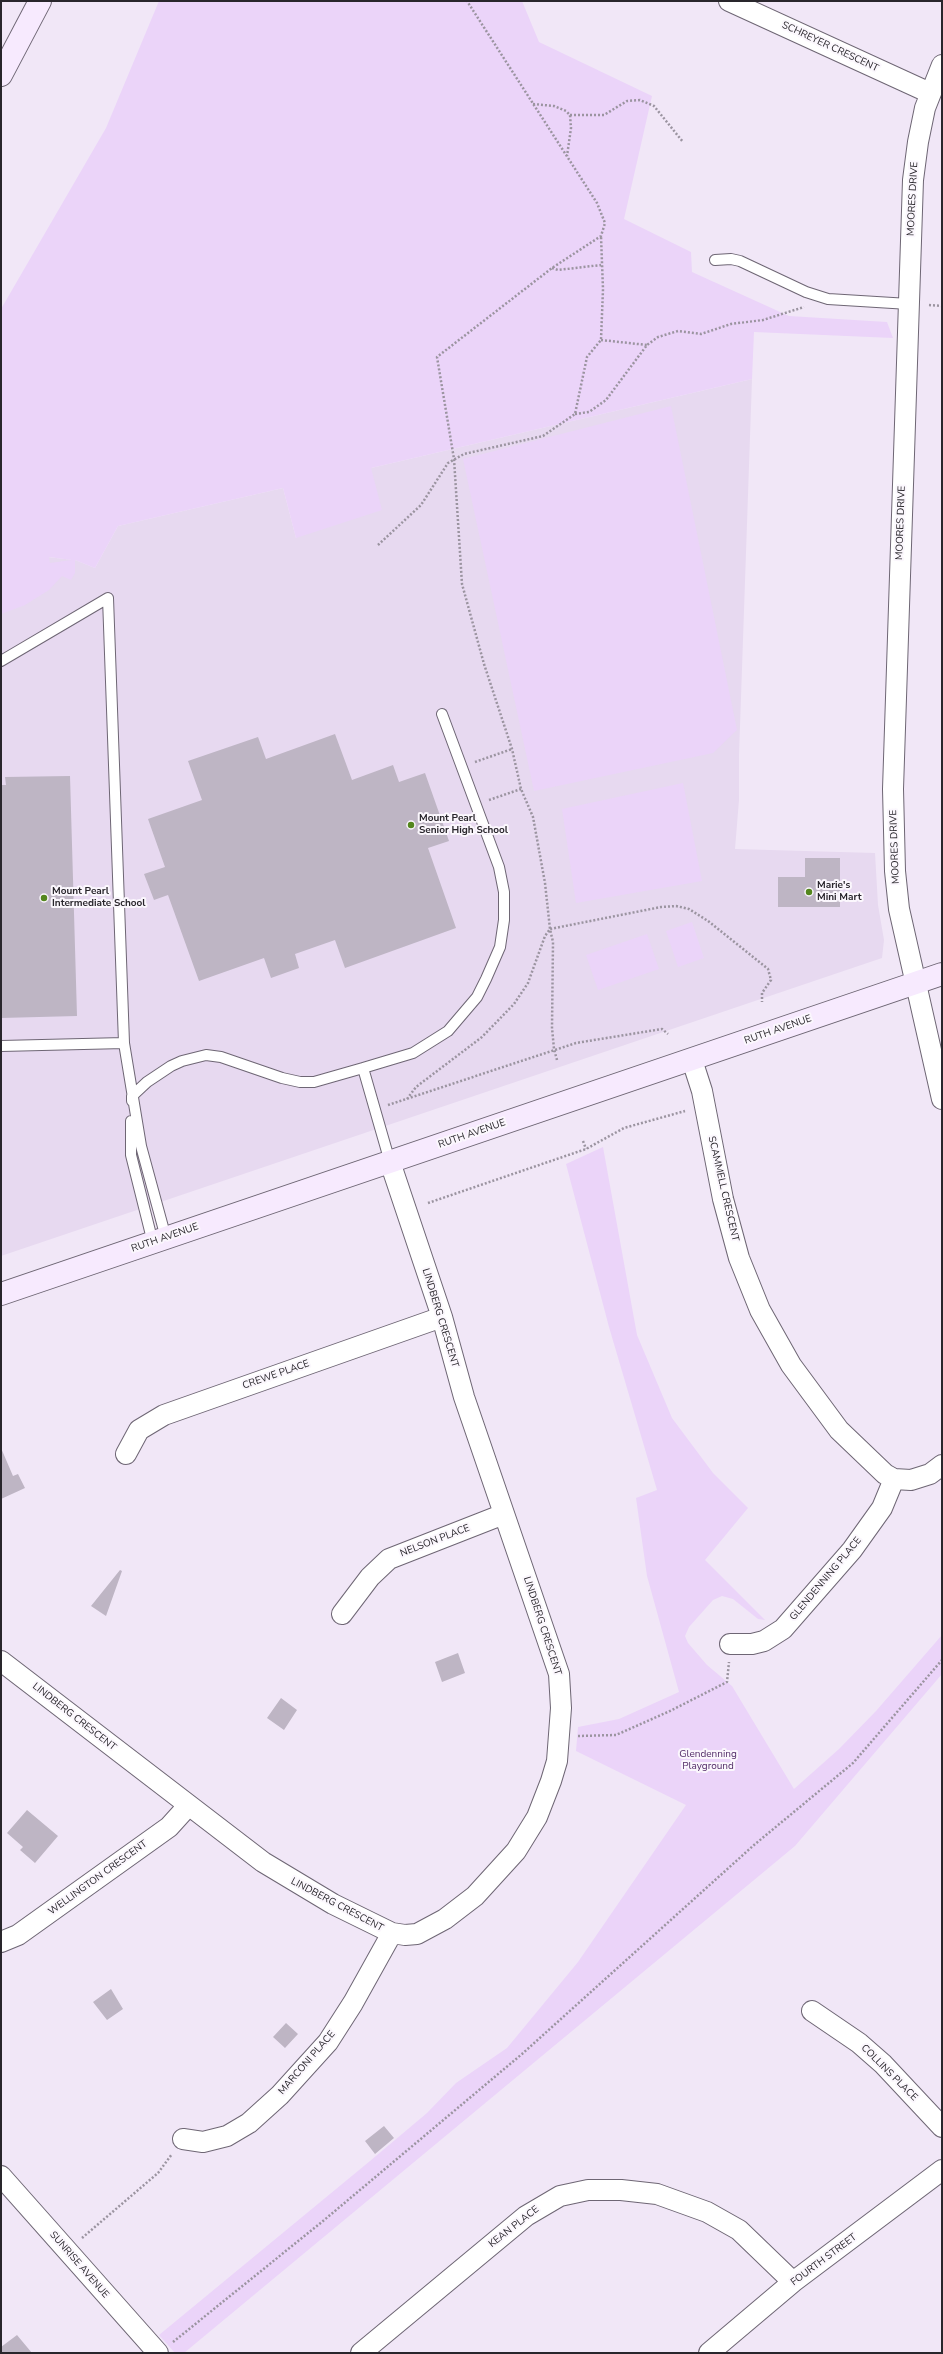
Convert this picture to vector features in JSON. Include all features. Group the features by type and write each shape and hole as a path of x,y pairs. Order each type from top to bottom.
{"main road":[{"path":"1,75 40,1"},
{"name":"RUTH AVENUE","path":"1,1294 942,974"}],"street":[{"name":"SCHREYER CRESCENT","path":"729,1 930,93"},
{"name":"MOORES DRIVE","path":"916,983 899,909 893,822 893,748 917,304 915,160 921,125 930,93 942,65"},
{"path":"916,983 942,1099"},
{"name":"SCAMMELL CRESCENT","path":"692,1060 702,1091 718,1175 731,1230 749,1285 760,1310 791,1365 824,1413 854,1445 894,1479"},
{"name":"LINDBERG CRESCENT","path":"1,1661 188,1806 285,1877 392,1934 417,1934 431,1927 475,1896 520,1846 537,1817 551,1781 559,1739 559,1674 464,1397 442,1317 390,1162"},
{"name":"CREWE PLACE","path":"126,1454 139,1430 164,1415 442,1317"},
{"path":"894,1479 911,1480 921,1478 942,1466"},
{"name":"GLENDENNING PLACE","path":"730,1644 752,1644 764,1641 784,1629 856,1544 885,1503 894,1479"},
{"name":"NELSON PLACE","path":"342,1614 370,1577 389,1559 504,1514"},
{"name":"WELLINGTON CRESCENT","path":"1,1942 18,1935 169,1827 188,1806"},
{"name":"MARCONI PLACE","path":"183,2139 203,2142 227,2136 249,2123 280,2095 328,2042 353,2003 392,1934"},
{"name":"COLLINS PLACE","path":"812,2011 871,2053 942,2127"},
{"name":"FOURTH STREET","path":"709,2353 793,2282 942,2170"},
{"name":"SUNRISE AVENUE","path":"1,2176 67,2252 164,2349"},
{"name":"KEAN PLACE","path":"361,2353 526,2216 560,2196 588,2190 621,2190 657,2194 707,2212 740,2230 793,2282"}],"lane":[{"path":"715,260 731,258 740,261 817,297 828,299 917,304"},
{"path":"1,661 108,598 124,1043 132,1096 131,1155 160,1240"},
{"path":"132,1096 147,1082 171,1066 182,1061 206,1056 221,1057 282,1078 300,1082 314,1082 329,1079 413,1053 448,1031 477,997 500,946 504,908 500,867 442,714"},
{"path":"1,1046 124,1043"},
{"path":"363,1068 390,1162"}],"path":[{"path":"467,1 604,216 605,223 601,236 603,289 601,340 587,357 575,414"},
{"path":"570,115 604,116 628,101 640,100 654,106 683,142"},
{"path":"533,104 554,106 566,111 570,115 571,128 567,156"},
{"path":"557,1060 554,1049 551,1008 553,942 539,845 529,806 521,789 512,749 484,664 463,591 454,459 437,357 552,268 601,236"},
{"path":"552,268 558,270 601,265"},
{"path":"378,545 421,505 445,467 454,459 470,452 543,436 575,414 589,412 606,400 647,345 673,332 701,334 731,324 763,320 801,310 817,297"},
{"path":"917,304 942,306"},
{"path":"601,340 647,345"},
{"path":"474,762 512,749"},
{"path":"487,800 521,789"},
{"path":"407,1099 411,1091 482,1037 514,1004 528,983 545,936 550,929 661,907 676,906 689,909 708,921 768,970 771,980 762,993 762,1002"},
{"path":"375,1110 554,1049 576,1043 662,1029 668,1034"},
{"path":"428,1204 586,1149 624,1128 685,1111"},
{"path":"583,1141 586,1149"},
{"path":"576,1736 616,1735 726,1682 730,1644"},
{"path":"164,2349 323,2222 522,2054 754,1845 853,1763 942,1660"},
{"path":"67,2252 158,2173 183,2139"}],"shaded area":[{"name":"Mount Pearl Senior High School","path":"752,379 739,755 739,800 735,849 875,853 878,905 884,940 882,958 1,1256 1,552 75,560 95,568 118,526 283,488 296,538 371,468"}],"green space":[{"path":"159,1 522,1 539,42 652,96 624,219 691,252 692,272 789,316 887,322 893,338 754,332 752,379 371,468 382,510 296,538 283,488 118,526 95,568 75,560 75,573 71,580 62,576 49,590 25,605 1,614 1,309 106,128","holes":["49,557 72,560 50,563"]},
{"path":"671,406 737,730 713,753 534,791 463,459"},
{"path":"683,783 702,881 576,903 562,809"},
{"path":"692,922 704,958 678,967 666,931"},
{"path":"647,934 659,969 598,990 586,955"},
{"name":"Glendenning Playground","path":"603,1147 637,1335 672,1418 713,1473 748,1508 705,1560 765,1620 758,1619 733,1599 722,1596 713,1600 689,1627 685,1636 688,1643 707,1665 732,1686 794,1789 839,1749 876,1711 942,1635 942,1674 795,1846 184,2353 175,2353 159,2335 427,2113 456,2083 507,2048 578,1962 686,1805 576,1751 578,1727 619,1719 679,1692 647,1576 636,1498 657,1490 609,1327 566,1164"}],"building":[{"name":"Mount Pearl Senior High School","path":"335,734 352,780 393,765 399,782 425,773 449,841 428,848 456,928 345,968 335,940 295,954 299,968 271,978 264,958 199,981 168,895 154,900 144,874 165,867 148,819 202,800 188,761 258,737 266,759"},
{"path":"70,776 77,1016 1,1018 1,785 6,785 5,777"},
{"name":"Marie's Mini Mart","path":"805,858 840,858 840,907 778,907 778,877 805,877"},
{"path":"1,1448 13,1476 18,1474 25,1488 1,1499"},
{"path":"120,1570 122,1571 106,1616 91,1606"},
{"path":"458,1653 465,1673 442,1682 435,1662"},
{"path":"281,1698 297,1710 284,1730 267,1718"},
{"path":"27,1810 58,1836 35,1863 20,1850 23,1847 7,1833"},
{"path":"111,1989 123,2009 107,2020 93,2002"},
{"path":"286,2023 298,2034 285,2048 273,2037"},
{"path":"384,2126 394,2138 375,2154 365,2141"},
{"path":"17,2335 32,2353 1,2353 1,2347"}],"place":[{"name":"Mount Pearl Senior High School","path":"411,825"},
{"name":"Marie's Mini Mart","path":"809,892"},
{"name":"Mount Pearl Intermediate School","path":"44,898"}]}
